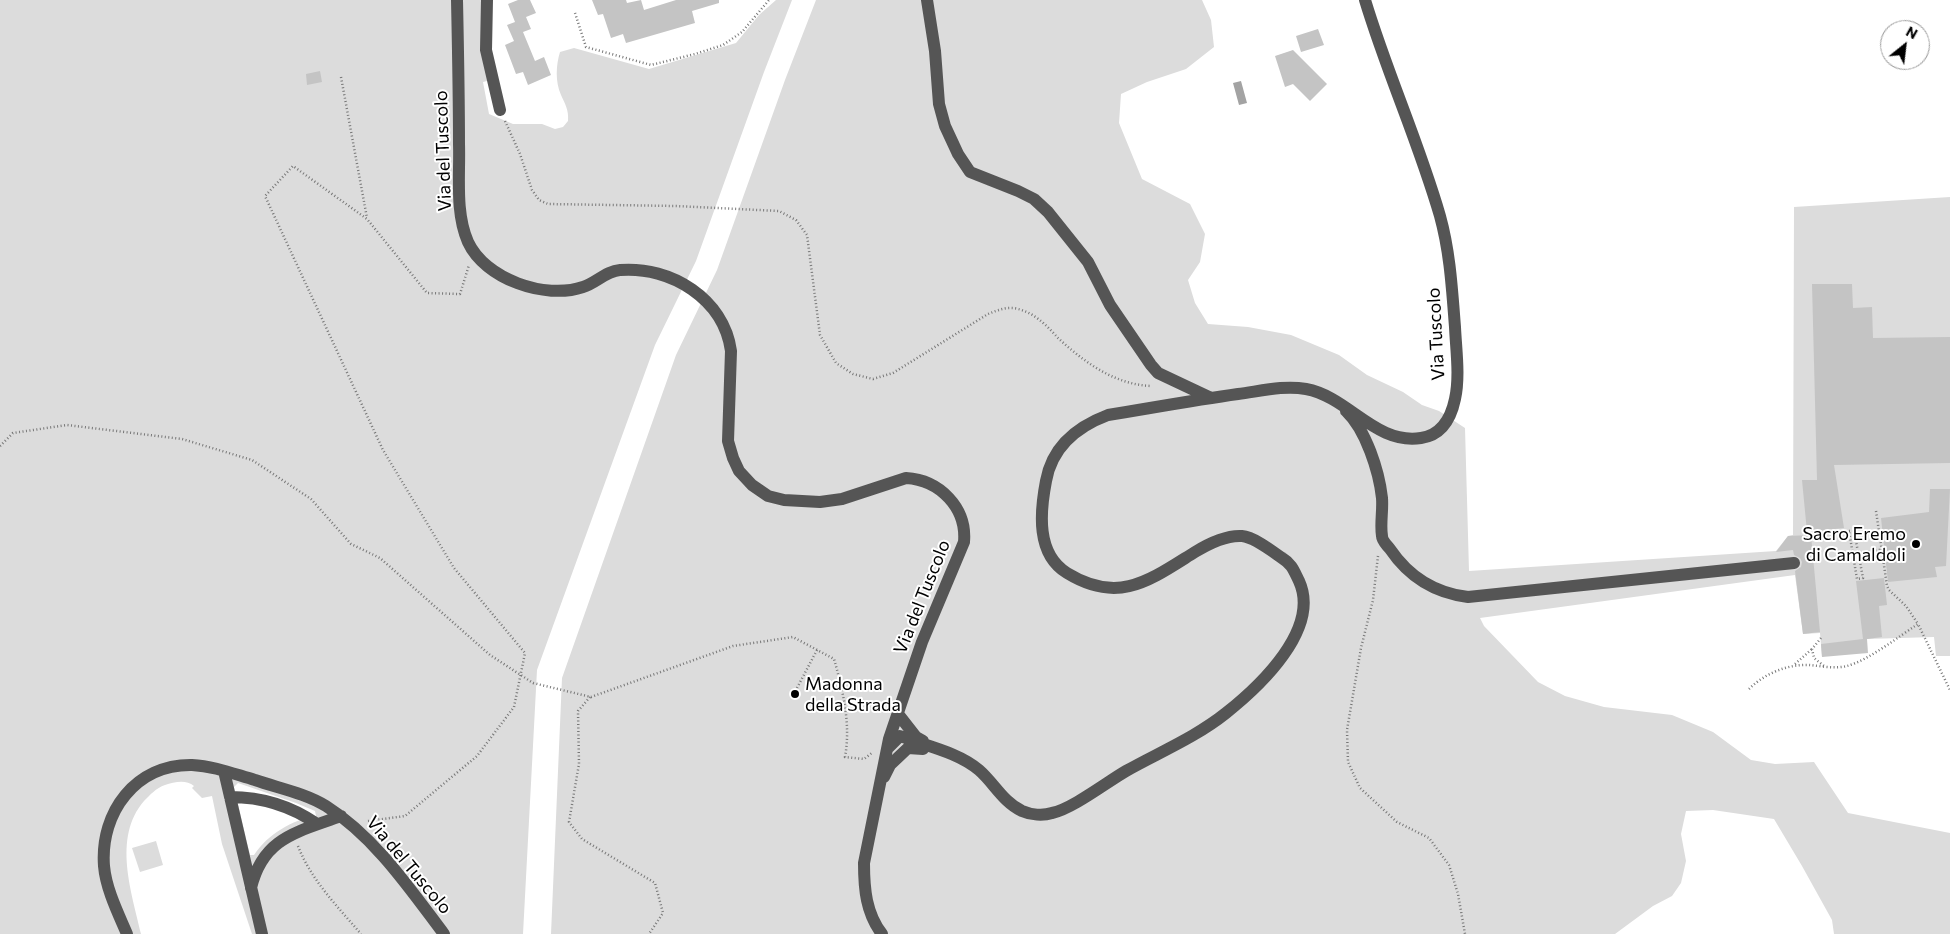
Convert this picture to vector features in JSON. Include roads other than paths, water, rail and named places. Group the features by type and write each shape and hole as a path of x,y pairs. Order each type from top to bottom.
{"street":[{"name":"Via del Tuscolo","path":"457,0 460,204 466,234 474,252 487,266 524,286 543,290 565,292 585,287 601,276 618,270 650,270 692,288 720,319 729,336 731,351 728,441 739,471 752,485 768,496 799,502 842,499 906,478 916,479 930,484 945,494 960,513 963,522 964,542 922,642 888,744 864,863 864,882 868,905 875,924 882,934"},
{"path":"488,0 486,50 500,110"},
{"path":"927,0 942,116 966,168 978,176 1018,190 1034,199 1048,212 1088,262 1110,305 1151,366 1158,373 1211,398"},
{"name":"Via Tuscolo","path":"942,752 960,757 978,770 1010,804 1024,812 1052,814 1064,809 1128,770 1212,725 1252,692 1288,650 1303,620 1303,591 1291,564 1266,546 1243,536 1213,542 1146,581 1128,587 1108,589 1090,586 1060,568 1045,547 1042,521 1046,477 1054,454 1064,441 1076,431 1092,421 1108,415 1211,398 1295,388 1312,390 1326,396 1355,412 1381,431 1399,438 1414,439 1428,437 1442,429 1451,412 1456,390 1457,354 1450,266 1443,225 1367,1"},
{"path":"1326,396 1348,412 1359,428 1371,455 1377,472 1382,498 1382,538 1398,561 1422,582 1453,596 1468,597 1794,563"},
{"path":"898,714 916,737 942,752"},
{"path":"888,744 900,736 942,752"},
{"path":"880,782 890,766 908,748 942,752"},
{"name":"Via del Tuscolo","path":"126,934 104,868 104,848 117,806 132,787 149,774 169,767 192,765 212,767 295,792 324,805 346,820 374,847 404,881 444,934"},
{"path":"224,771 262,934"},
{"path":"230,797 260,799 274,803 299,813 317,824"},
{"path":"251,890 255,873 262,859 279,843 293,833 317,824 346,820"}],"place":[{"name":"Sacro Eremo di Camaldoli","path":"1916,544"},
{"name":"Madonna della Strada","path":"795,694"}]}
